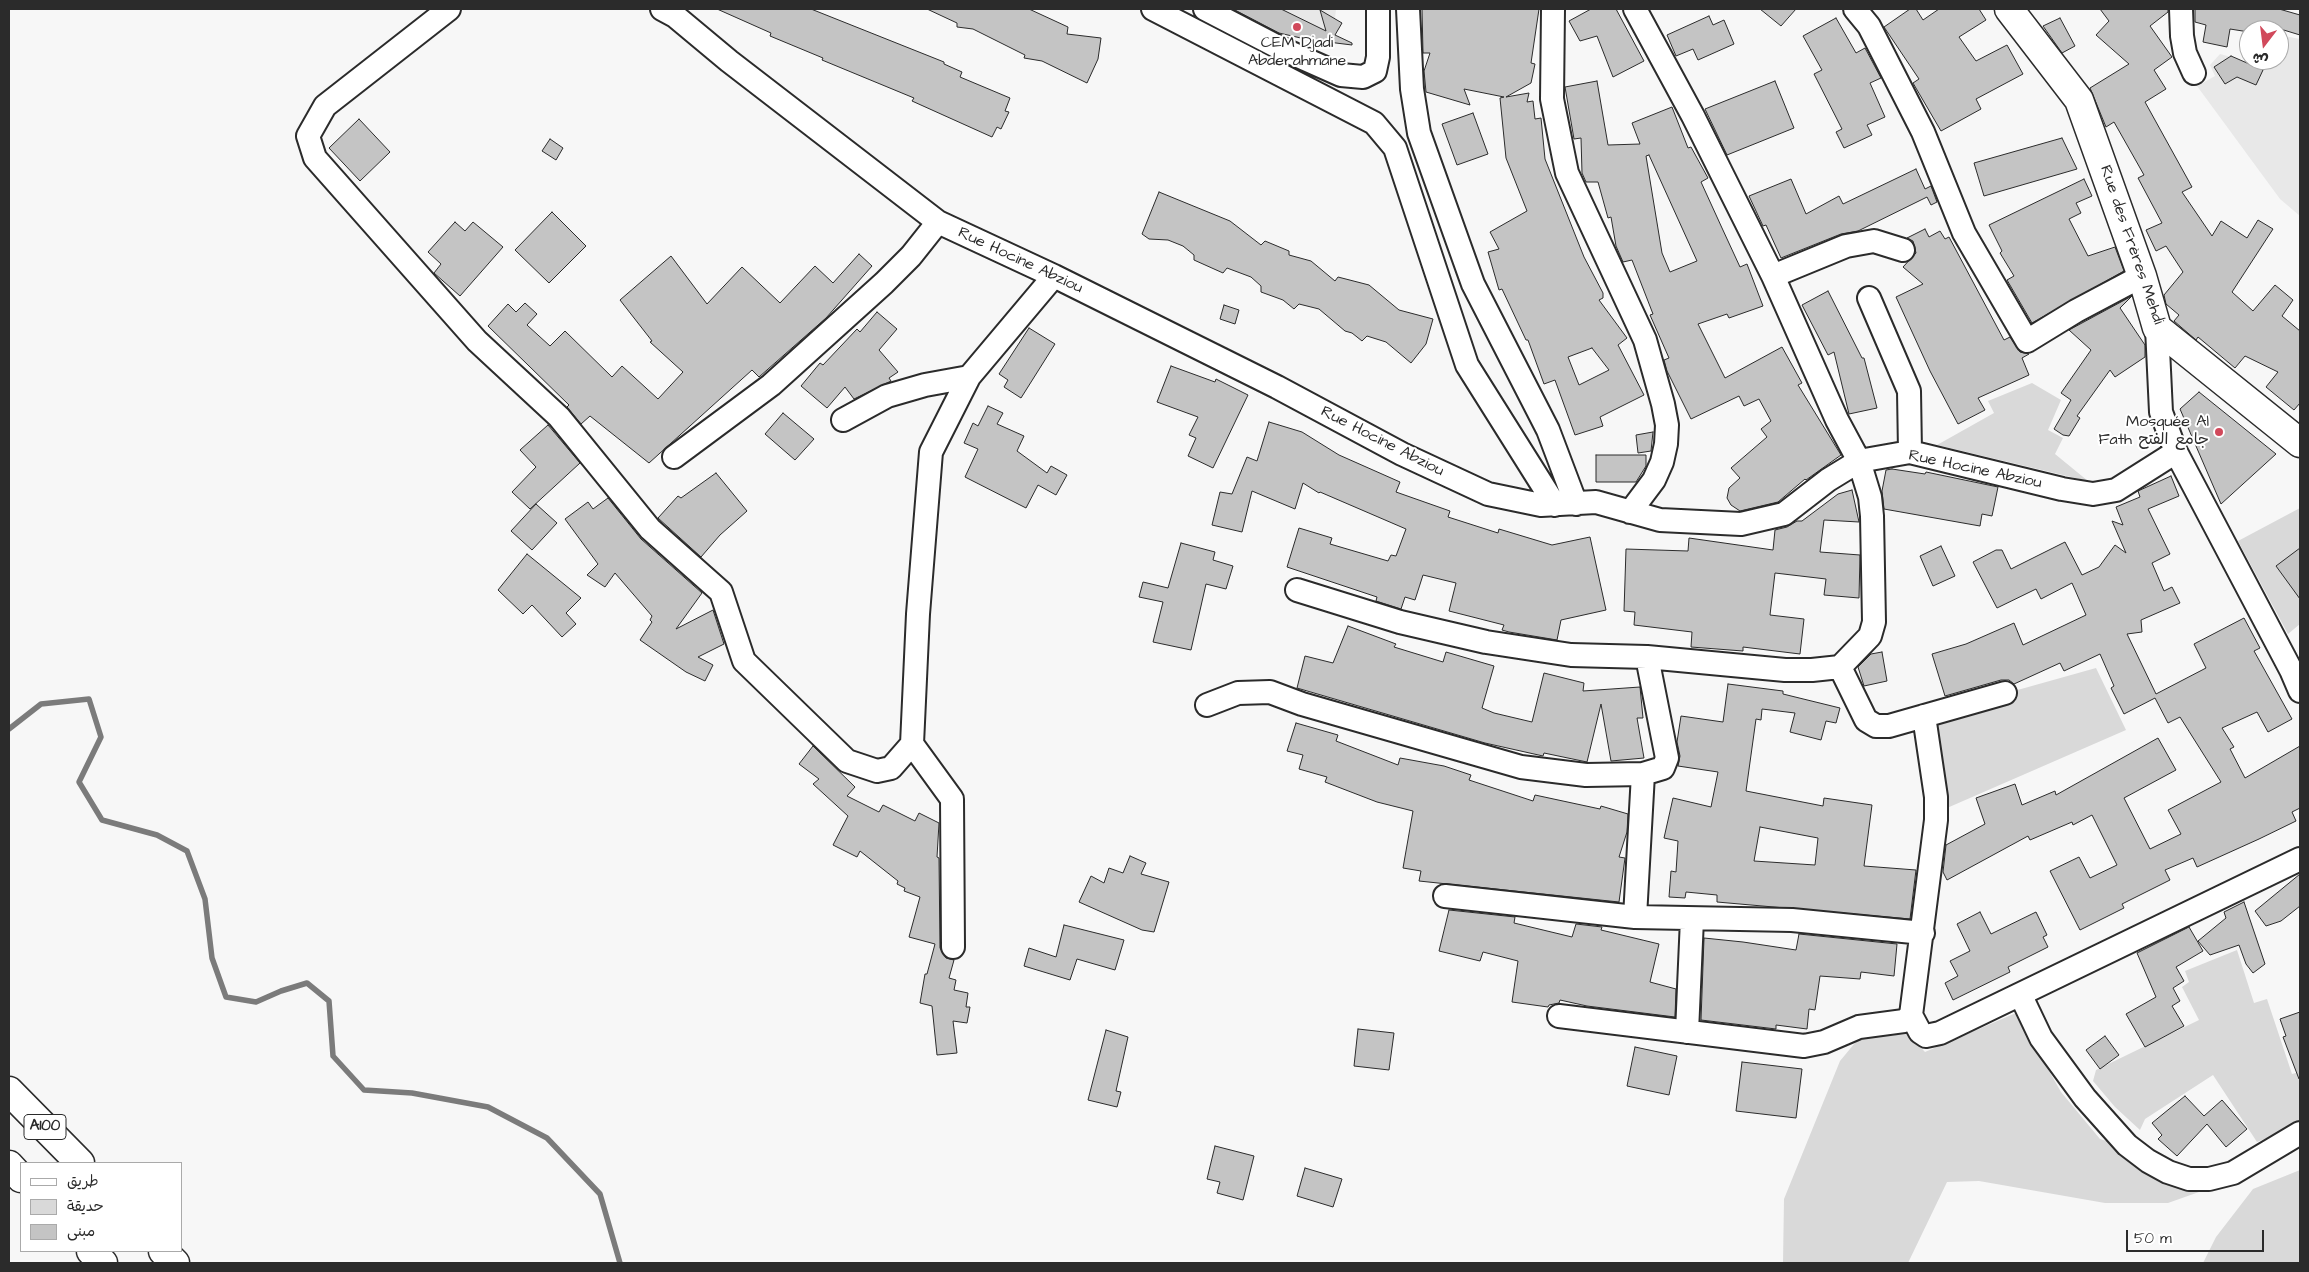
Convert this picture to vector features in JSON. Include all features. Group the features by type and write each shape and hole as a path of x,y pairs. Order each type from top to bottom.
{"main road":[{"name":"Rue des Frères Mehdi","path":"2009,9 2079,100 2142,276 2157,328 2300,443"},
{"name":"A100","path":"9,1091 79,1162"},
{"path":"9,1165 20,1177"},
{"path":"92,1252 103,1263"},
{"path":"164,1252 175,1263"}],"street":[{"path":"450,9 325,106 308,136 315,158 477,341 559,417 650,529 721,592 744,661 751,668 846,761 877,771 890,768 912,744"},
{"path":"1153,9 1374,123 1395,148 1417,220 1467,365 1565,504"},
{"path":"1205,9 1280,48 1341,75 1363,77 1375,71 1378,57 1378,9"},
{"path":"1408,9 1412,89 1419,133 1473,284 1548,430 1565,504"},
{"path":"1553,9 1552,99 1567,172 1645,340 1666,418 1666,444 1662,462 1654,480 1630,512"},
{"path":"1297,590 1400,622 1486,642 1571,655 1646,657 1785,670 1840,667 1870,636 1874,622 1872,516 1870,497 1859,461 1837,420 1772,276 1693,116 1635,9"},
{"path":"1855,9 1869,26 1924,132 1964,233 2027,341 2076,311 2142,276"},
{"path":"2181,9 2185,53 2194,73"},
{"name":"Rue Hocine Abziou","path":"674,12 938,222 1054,276 1277,387 1402,454 1488,494 1541,505 1596,502 1660,520 1741,524 1784,514 1828,480 1859,461 1910,452 2062,489 2092,494 2116,490 2176,452"},
{"path":"674,458 771,385 884,283 911,256 938,222"},
{"path":"1772,276 1846,246 1874,240 1904,250"},
{"path":"952,947 952,799 912,744 918,614 931,452 969,377 1054,276"},
{"path":"1869,298 1909,391 1910,452"},
{"path":"2157,328 2161,412 2176,452 2292,670 2300,691"},
{"path":"843,420 887,396 925,385 969,377"},
{"path":"1207,705 1238,693 1270,692 1302,704 1521,767 1586,775 1643,774 1663,768 1667,758 1646,657"},
{"path":"1840,667 1866,720 1876,726 1889,726 2006,693"},
{"path":"1924,716 1936,809 1923,934 1911,1015 1920,1032 1931,1036 2021,996 2300,859"},
{"path":"1635,917 1643,774"},
{"path":"1445,896 1635,917 1792,920 1923,934"},
{"path":"1687,1032 1692,919"},
{"path":"2021,996 2041,1038 2085,1098 2127,1145 2148,1161 2168,1172 2189,1179 2209,1179 2233,1173 2300,1133"},
{"path":"1559,1016 1804,1046 1824,1042 1859,1027 1898,1023 1911,1015"}],"shaded area":[{"name":"CEM Djadi Abderahmane","path":"1216,9 1336,9 1335,19 1342,23 1327,44 1317,48 1314,41 1303,40 1280,31 1277,38"},
{"path":"2289,37 2300,39 2300,216 2280,199 2197,86 2215,76 2210,65 2220,54 2235,58 2233,65 2239,68 2239,70 2251,74 2252,70 2289,70"}],"green space":[{"path":"2032,383 2061,400 2048,430 2063,438 2055,454 2088,481 1937,445 1994,413 1988,401"},
{"path":"2300,508 2300,624 2288,634 2238,541"},
{"path":"2096,668 2126,730 1947,808 1935,726 2016,701 2014,691"},
{"path":"2237,950 2254,1003 2267,999 2292,1074 2300,1072 2300,1125 2257,1142 2213,1075 2145,1119 2140,1130 2115,1107 2093,1081 2096,1070 2199,1020 2182,987 2189,982 2185,971"},
{"path":"2016,1013 2061,1092 2100,1139 2113,1143 2151,1174 2172,1186 2199,1192 2168,1203 2105,1203 1979,1181 1947,1182 1908,1263 1783,1263 1784,1199 1840,1061 1859,1038 1908,1034 1925,1052"},
{"path":"2300,1170 2300,1263 2203,1263 2216,1237 2253,1189"}],"building":[{"path":"717,9 811,9 944,62 944,64 962,72 960,77 1010,98 1005,111 1009,112 1001,129 997,127 992,137 912,101 914,98 822,60 823,58 770,36 771,33"},
{"path":"927,9 1029,9 1068,27 1067,34 1101,38 1098,59 1087,83 1042,61 1024,58 1025,55 973,29 957,27 957,23"},
{"name":"CEM Djadi Abderahmane","path":"1233,9 1281,9 1326,31 1320,10 1342,23 1335,35 1352,43 1352,45 1328,42 1317,48 1314,41 1279,33"},
{"path":"1422,9 1539,9 1531,63 1535,64 1531,83 1506,97 1529,93 1527,102 1533,101 1535,119 1541,118 1545,159 1584,257 1603,293 1603,298 1599,300 1627,338 1618,345 1644,395 1600,417 1603,426 1575,435 1555,380 1544,384 1528,340 1526,340 1502,289 1499,290 1488,252 1499,249 1490,232 1527,211 1506,158 1500,98 1504,97 1464,89 1470,105 1426,92 1424,71 1430,53 1423,53","holes":["1592,348 1609,370 1579,385 1568,357"]},
{"path":"1591,9 1616,9 1644,61 1613,77 1597,36 1580,41 1569,21"},
{"path":"1760,9 1796,9 1781,26"},
{"path":"1910,9 1916,9 1923,20 1939,9 1979,9 1986,20 1959,37 1976,61 2007,45 2023,74 1976,99 1981,109 1941,131 1913,83 1919,79 1884,27"},
{"path":"2100,9 2168,9 2168,12 2150,26 2172,57 2154,70 2166,89 2145,102 2192,187 2182,192 2212,236 2221,221 2247,238 2258,220 2273,229 2232,292 2253,311 2275,285 2293,300 2282,316 2300,331 2300,403 2294,410 2266,387 2278,372 2245,356 2235,368 2198,337 2196,340 2174,321 2179,315 2166,304 2164,295 2183,272 2166,246 2156,251 2146,230 2162,223 2138,178 2144,175 2114,122 2106,127 2090,88 2129,64 2096,35 2109,21"},
{"path":"2195,9 2279,9 2300,15 2300,35 2289,32 2289,20 2239,20 2239,30 2230,29 2227,47 2203,42 2206,25 2195,22"},
{"path":"1709,16 1713,25 1724,20 1734,44 1698,60 1693,49 1676,56 1667,35"},
{"path":"1836,18 1856,53 1865,48 1881,78 1870,83 1885,117 1867,125 1872,135 1844,148 1836,132 1842,129 1814,74 1822,70 1803,36"},
{"path":"2060,18 2075,46 2062,53 2043,26"},
{"path":"2231,56 2239,60 2239,70 2263,70 2256,85 2237,77 2225,84 2214,67"},
{"path":"1597,81 1608,145 1640,144 1632,123 1672,107 1688,148 1691,147 1708,178 1701,182 1722,228 1740,267 1747,264 1763,306 1729,318 1727,314 1698,324 1725,378 1782,347 1802,383 1798,385 1841,455 1805,479 1778,502 1740,511 1731,505 1727,498 1729,488 1740,478 1731,468 1767,437 1761,429 1771,421 1759,399 1744,406 1739,396 1691,419 1667,371 1664,360 1669,358 1650,315 1653,314 1632,260 1623,262 1616,246 1611,217 1608,218 1598,182 1586,182 1582,173 1581,138 1574,139 1565,87","holes":["1649,155 1697,261 1670,272 1662,253 1646,156"]},
{"path":"1775,81 1794,128 1727,155 1705,109"},
{"path":"1473,113 1488,154 1457,165 1442,124"},
{"path":"359,119 390,152 360,181 329,148"},
{"path":"2062,138 2077,169 1984,196 1974,163"},
{"path":"550,139 563,148 556,160 542,151"},
{"path":"1916,169 1925,189 1931,186 1937,202 1931,205 1927,197 1858,231 1841,234 1781,258 1766,225 1763,226 1749,196 1791,179 1806,214 1839,196 1843,204"},
{"path":"2084,179 2092,196 2076,203 2081,213 2069,219 2088,256 2115,247 2124,271 2032,323 2007,280 2014,276 2000,253 2002,251 1989,225"},
{"path":"1159,192 1230,221 1261,245 1265,241 1289,251 1289,255 1311,261 1335,281 1338,277 1369,285 1399,310 1433,319 1426,344 1411,363 1386,342 1367,336 1362,341 1352,333 1345,331 1319,309 1299,304 1294,309 1283,300 1261,292 1261,286 1251,277 1227,268 1223,273 1194,260 1194,255 1183,246 1168,240 1149,239 1142,234"},
{"path":"552,212 586,246 549,283 515,250"},
{"path":"455,222 465,231 473,222 503,247 460,296 434,273 441,264 428,252"},
{"path":"1925,229 1929,237 1940,231 1945,239 1949,237 2004,340 2010,337 2020,352 2029,354 2022,358 2029,375 1978,398 1985,410 1958,424 1930,371 1896,297 1923,284 1903,267 1916,253 1913,241 1907,238"},
{"path":"859,254 872,266 826,318 759,377 752,370 649,463 590,416 581,424 567,407 569,405 488,326 508,304 516,312 525,303 537,314 527,325 550,346 565,331 612,377 622,366 658,399 683,372 650,342 652,341 620,300 671,256 707,304 742,267 780,303 815,266 833,283"},
{"path":"1828,291 1862,358 1864,358 1877,408 1849,414 1834,352 1828,355 1802,305"},
{"path":"2132,296 2120,308 2145,345 2145,357 2115,377 2110,370 2077,416 2080,418 2069,436 2063,435 2054,429 2071,400 2061,393 2091,350 2069,330"},
{"path":"1224,305 1239,310 1235,324 1220,319"},
{"path":"877,312 897,329 879,350 898,372 889,378 891,381 854,399 845,387 827,408 801,386 820,363 823,365 857,329 860,332"},
{"path":"1029,328 1055,344 1021,398 1004,387 1008,380 999,374"},
{"path":"1171,366 1215,382 1216,379 1248,395 1213,468 1188,456 1196,438 1189,435 1198,417 1157,402"},
{"name":"Mosquée Al Fath جامع الفتح","path":"2199,392 2276,454 2221,504 2180,409"},
{"path":"988,406 1003,413 997,424 1024,436 1017,451 1047,473 1051,466 1067,475 1056,495 1038,485 1026,508 965,477 978,449 964,443 973,423 978,426"},
{"path":"783,413 814,439 795,460 765,434"},
{"path":"1269,422 1302,432 1339,455 1400,482 1396,492 1450,511 1448,517 1498,533 1499,529 1552,545 1590,537 1606,610 1561,620 1557,640 1509,632 1502,630 1504,625 1449,611 1456,583 1423,575 1415,600 1405,597 1401,609 1376,601 1377,597 1287,567 1299,528 1332,538 1330,544 1388,561 1391,555 1396,556 1406,529 1319,493 1303,483 1295,509 1252,491 1242,532 1212,525 1220,492 1232,494 1247,457 1257,461"},
{"path":"548,425 580,463 530,509 512,492 536,467 520,450"},
{"path":"1653,432 1651,451 1638,453 1636,435"},
{"path":"1596,455 1646,455 1646,466 1636,482 1596,482"},
{"path":"1892,469 1925,474 1926,472 1998,487 1992,516 1982,514 1980,526 1884,509 1882,491 1886,470"},
{"path":"716,473 747,511 720,535 701,557 658,518 678,496 681,498"},
{"path":"2171,476 2179,496 2148,509 2170,554 2152,563 2164,591 2172,587 2180,603 2141,620 2142,632 2127,634 2156,694 2206,668 2194,644 2244,618 2260,648 2254,651 2292,719 2268,732 2257,712 2222,728 2234,747 2230,749 2245,778 2300,746 2300,808 2292,812 2296,821 2259,839 2197,867 2193,858 2165,870 2170,880 2122,904 2124,908 2080,930 2050,871 2079,857 2090,878 2117,865 2092,815 2073,825 2072,822 2030,840 2028,836 1947,880 1943,872 1946,845 1985,824 1976,798 2015,784 2022,805 2055,791 2056,795 2158,738 2176,770 2124,798 2150,849 2181,834 2168,810 2221,782 2180,717 2168,723 2155,698 2124,714 2111,688 2114,686 2100,654 2064,671 2060,663 2014,684 2009,680 2001,680 1945,696 1932,654 1966,644 2014,623 2023,645 2086,615 2072,583 2041,599 2036,589 1997,608 1973,562 1996,550 2002,550 2011,569 2065,542 2082,575 2099,567 2115,545 2126,553 2112,521 2123,525 2116,507 2140,497 2138,491"},
{"path":"1852,490 1859,522 1824,520 1820,552 1860,555 1859,598 1824,595 1826,579 1775,573 1770,615 1804,619 1800,654 1743,647 1743,651 1691,647 1692,632 1634,625 1635,612 1624,611 1626,549 1688,551 1689,538 1773,550 1775,530 1787,527 1797,521 1802,521 1838,494"},
{"path":"608,498 641,539 702,593 676,629 713,610 724,644 698,657 713,665 705,681 686,672 640,640 652,622 650,620 652,616 615,573 605,587 587,575 598,564 565,519 588,502 593,509"},
{"path":"536,504 557,523 532,550 511,531"},
{"path":"1181,543 1215,552 1213,560 1233,566 1226,589 1206,584 1191,650 1153,642 1163,602 1139,597 1143,582 1168,588"},
{"path":"1941,546 1955,576 1933,586 1920,556"},
{"path":"2300,548 2300,599 2276,566"},
{"path":"527,554 581,598 566,613 576,624 562,637 532,605 523,614 498,590"},
{"path":"1348,626 1396,644 1394,647 1443,662 1446,652 1494,666 1482,708 1494,713 1532,722 1544,673 1584,683 1583,691 1640,687 1643,718 1637,718 1644,758 1611,761 1601,704 1587,762 1544,753 1543,756 1485,743 1297,688 1305,656 1333,663"},
{"path":"1882,652 1887,681 1864,686 1858,667 1871,654"},
{"path":"1728,684 1783,691 1783,694 1840,708 1836,723 1826,721 1821,740 1790,732 1795,713 1762,709 1761,720 1756,719 1746,791 1823,806 1824,798 1872,805 1864,866 1916,870 1910,919 1717,902 1717,895 1686,892 1685,898 1669,897 1671,871 1676,872 1678,841 1664,838 1673,798 1711,807 1718,772 1678,766 1680,756 1677,742 1681,716 1723,722","holes":["1760,827 1818,838 1815,865 1754,861"]},
{"path":"1296,723 1338,735 1336,741 1398,765 1400,758 1444,766 1471,775 1469,780 1533,801 1535,795 1600,809 1601,806 1628,814 1627,832 1619,857 1625,858 1619,902 1419,881 1421,871 1403,868 1413,811 1377,802 1325,782 1327,777 1299,769 1303,755 1287,751"},
{"path":"813,746 855,787 847,796 879,812 883,805 915,821 919,813 939,823 937,857 939,858 940,948 946,958 954,960 949,978 956,980 954,990 968,993 966,1007 970,1007 967,1023 953,1021 957,1053 937,1055 932,1006 920,1003 925,974 927,974 935,944 909,937 920,897 904,891 905,888 897,884 898,881 860,851 857,857 833,845 848,816 813,784 819,779 799,764"},
{"path":"1130,856 1146,863 1141,874 1169,882 1154,932 1142,930 1079,902 1091,876 1104,883 1109,868 1123,873"},
{"path":"2300,874 2300,906 2281,921 2266,926 2255,911"},
{"path":"2244,902 2265,964 2253,973 2246,964 2239,945 2210,955 2198,941 2226,918 2224,912"},
{"path":"1449,910 1515,917 1514,923 1572,937 1576,924 1602,927 1601,930 1659,944 1650,982 1676,989 1675,1017 1587,1006 1560,1000 1559,1003 1549,1005 1548,1007 1512,1002 1518,961 1483,952 1480,961 1439,951"},
{"path":"1980,912 1991,934 2036,912 2047,935 2043,937 2048,947 2008,967 2010,972 1953,1000 1945,983 1958,976 1950,961 1970,951 1957,924"},
{"path":"1064,925 1124,940 1115,970 1077,959 1070,980 1024,966 1029,948 1056,957"},
{"path":"2189,927 2203,951 2176,967 2184,981 2173,988 2180,1001 2172,1006 2184,1026 2145,1047 2126,1014 2156,997 2137,953"},
{"path":"1799,934 1897,944 1894,976 1861,972 1860,979 1820,976 1815,1010 1809,1009 1807,1029 1776,1025 1776,1029 1701,1020 1704,938 1796,950"},
{"path":"2300,1012 2299,1079 2283,1037 2286,1036 2280,1019"},
{"path":"1358,1029 1394,1033 1389,1070 1354,1066"},
{"path":"1106,1030 1128,1037 1116,1091 1121,1092 1117,1107 1088,1100"},
{"path":"2105,1036 2119,1055 2100,1069 2086,1050"},
{"path":"1635,1047 1677,1056 1669,1095 1627,1086"},
{"path":"1742,1062 1802,1069 1796,1118 1736,1111"},
{"path":"2185,1096 2204,1116 2222,1100 2247,1129 2226,1147 2207,1124 2177,1156 2158,1139 2162,1135 2152,1123"},
{"path":"1215,1146 1254,1156 1243,1200 1217,1193 1220,1182 1207,1179"},
{"path":"1305,1168 1342,1179 1333,1207 1297,1196"}],"waterway":[{"path":"9,729 41,704 89,699 101,737 79,782 102,820 157,835 187,851 205,899 212,958 226,997 256,1002 281,991 307,983 329,1001 333,1056 364,1090 412,1093 488,1107 547,1138 600,1194 620,1263"}],"place":[{"name":"CEM Djadi Abderahmane","path":"1297,27"},
{"name":"Mosquée Al Fath جامع الفتح","path":"2219,432"}]}
